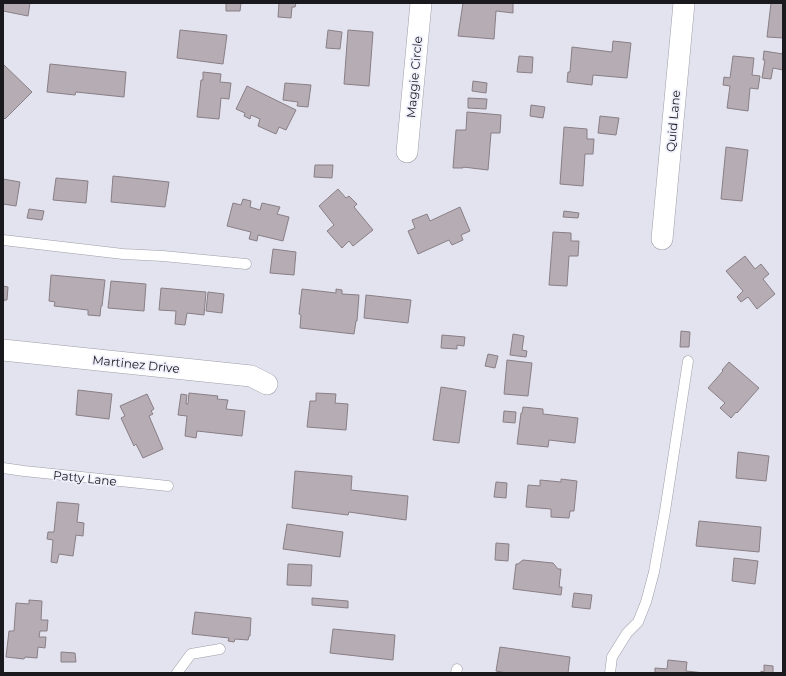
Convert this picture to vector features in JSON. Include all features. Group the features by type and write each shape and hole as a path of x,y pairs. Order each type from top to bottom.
{"street":[{"name":"Maggie Circle","path":"407,152 421,3"},
{"name":"Quid Lane","path":"662,239 684,3"},
{"name":"Martinez Drive","path":"3,350 251,376 267,384"}],"lane":[{"path":"3,240 123,254 246,264"},
{"path":"610,673 612,657 627,633 638,622 646,602 654,572 688,361"},
{"name":"Patty Lane","path":"3,468 168,486"},
{"path":"178,673 191,654 220,650"}],"building":[{"path":"3,3 30,3 28,16 3,11"},
{"path":"226,3 241,3 240,11 226,11"},
{"path":"279,3 296,3 295,7 292,7 291,18 278,17"},
{"path":"463,3 513,3 513,13 496,11 494,39 458,36"},
{"path":"771,3 783,3 783,38 767,37"},
{"path":"180,30 227,35 223,64 177,58"},
{"path":"328,30 342,32 340,49 326,48"},
{"path":"348,30 373,32 369,86 344,84"},
{"path":"613,41 631,43 627,78 593,75 592,85 567,82 568,72 570,72 572,47 612,52"},
{"path":"764,51 783,54 783,70 773,68 771,79 762,78 765,60 763,60"},
{"path":"519,56 533,57 532,73 517,72"},
{"path":"733,56 754,58 752,75 760,76 758,89 750,88 748,111 727,108 730,86 723,85 724,77 730,78"},
{"path":"3,64 32,92 5,119 3,117"},
{"path":"50,64 126,72 124,97 76,92 75,95 47,92"},
{"path":"203,72 221,74 220,82 231,83 229,99 221,98 219,119 197,117"},
{"path":"473,81 487,83 486,93 472,91"},
{"path":"285,83 311,85 308,107 297,106 298,102 283,100"},
{"path":"247,86 296,110 286,130 279,127 276,134 258,126 260,119 251,115 250,119 244,116 245,113 236,109"},
{"path":"468,98 487,99 486,109 468,108"},
{"path":"531,105 545,107 543,118 530,116"},
{"path":"467,112 501,115 500,133 491,133 488,170 463,167 453,168 456,130 466,130"},
{"path":"600,116 619,118 616,135 598,133"},
{"path":"564,127 587,129 587,139 594,139 593,154 585,154 583,186 560,184"},
{"path":"726,147 748,150 742,201 721,199"},
{"path":"315,165 333,165 332,178 314,177"},
{"path":"113,176 169,182 165,207 111,202"},
{"path":"56,178 88,181 86,203 53,200"},
{"path":"3,179 20,182 16,206 3,204"},
{"path":"338,189 346,198 349,196 357,204 354,207 373,230 353,246 349,241 342,248 327,231 334,225 319,206"},
{"path":"243,199 251,201 250,207 260,210 262,203 280,207 277,214 289,217 283,241 258,235 257,241 249,239 251,232 227,226 233,203 241,205"},
{"path":"460,207 470,231 461,235 463,240 452,245 449,240 418,254 408,231 415,228 412,220 427,214 430,221"},
{"path":"29,209 44,211 42,220 27,218"},
{"path":"564,211 579,213 578,218 563,217"},
{"path":"553,232 571,233 571,241 579,241 578,256 569,256 567,286 549,285"},
{"path":"273,249 296,252 294,275 270,273"},
{"path":"745,256 755,269 761,264 769,274 763,279 775,294 757,309 748,297 741,302 737,297 743,291 726,271"},
{"path":"51,275 105,280 100,316 88,315 88,310 54,306 55,302 49,301"},
{"path":"111,281 146,284 144,311 108,308"},
{"path":"3,286 8,287 7,300 4,300 3,305"},
{"path":"161,288 206,292 204,315 187,313 185,325 175,324 176,311 159,310"},
{"path":"302,289 336,293 336,289 342,290 342,294 359,295 357,321 354,334 300,328 301,315 299,314"},
{"path":"208,292 224,294 222,313 206,311"},
{"path":"366,295 411,300 408,323 364,318"},
{"path":"681,331 690,332 689,347 680,347"},
{"path":"513,334 524,336 522,350 527,351 526,357 510,355"},
{"path":"442,335 465,337 464,346 457,345 457,349 441,348"},
{"path":"488,354 498,356 495,368 485,366"},
{"path":"507,360 532,363 528,396 504,394"},
{"path":"729,362 759,388 731,418 720,408 725,403 708,388"},
{"path":"441,387 466,391 459,443 433,440"},
{"path":"78,390 112,394 109,419 76,415"},
{"path":"189,393 218,396 217,399 228,400 226,409 245,411 242,436 197,431 196,438 185,436 187,416 178,415 181,394 187,395 186,404 188,404"},
{"path":"316,393 336,394 335,403 348,404 346,430 307,427 310,401 316,401"},
{"path":"147,394 154,409 151,411 153,414 149,416 163,449 143,458 136,444 134,446 121,418 125,416 120,406"},
{"path":"523,407 543,409 543,414 578,418 575,443 549,440 548,447 517,444"},
{"path":"504,411 516,412 515,423 503,422"},
{"path":"738,452 769,456 766,481 736,478"},
{"path":"295,471 352,476 351,490 408,496 406,520 349,512 348,515 292,508"},
{"path":"561,479 577,481 574,511 570,511 569,518 551,517 551,509 526,507 528,485 540,486 540,480 561,482"},
{"path":"496,482 507,483 506,498 494,497"},
{"path":"57,502 79,504 77,522 84,523 83,536 76,535 73,556 59,554 57,563 51,562 53,540 47,539 48,532 54,532"},
{"path":"699,521 761,527 759,552 696,546"},
{"path":"287,524 343,532 340,557 283,549"},
{"path":"496,543 509,544 508,561 495,560"},
{"path":"734,558 758,561 755,584 732,581"},
{"path":"523,560 553,563 558,569 561,569 559,587 562,587 561,595 513,589 516,564"},
{"path":"288,564 312,565 311,586 287,585"},
{"path":"574,593 592,595 590,609 572,607"},
{"path":"312,598 348,601 348,608 312,605"},
{"path":"29,600 42,601 41,620 48,620 47,631 40,631 39,637 46,637 45,648 38,647 37,658 25,657 24,659 6,657 9,631 14,631 16,603 29,604"},
{"path":"195,612 251,618 250,636 248,640 235,639 234,642 228,641 229,638 192,634"},
{"path":"333,629 395,635 393,660 330,653"},
{"path":"500,647 570,657 568,673 507,673 496,671"},
{"path":"61,652 75,653 76,662 61,662"},
{"path":"668,660 687,662 686,671 705,673 655,673 655,668 667,669"},
{"path":"764,665 773,666 773,673 761,673 761,671 764,672"}]}
